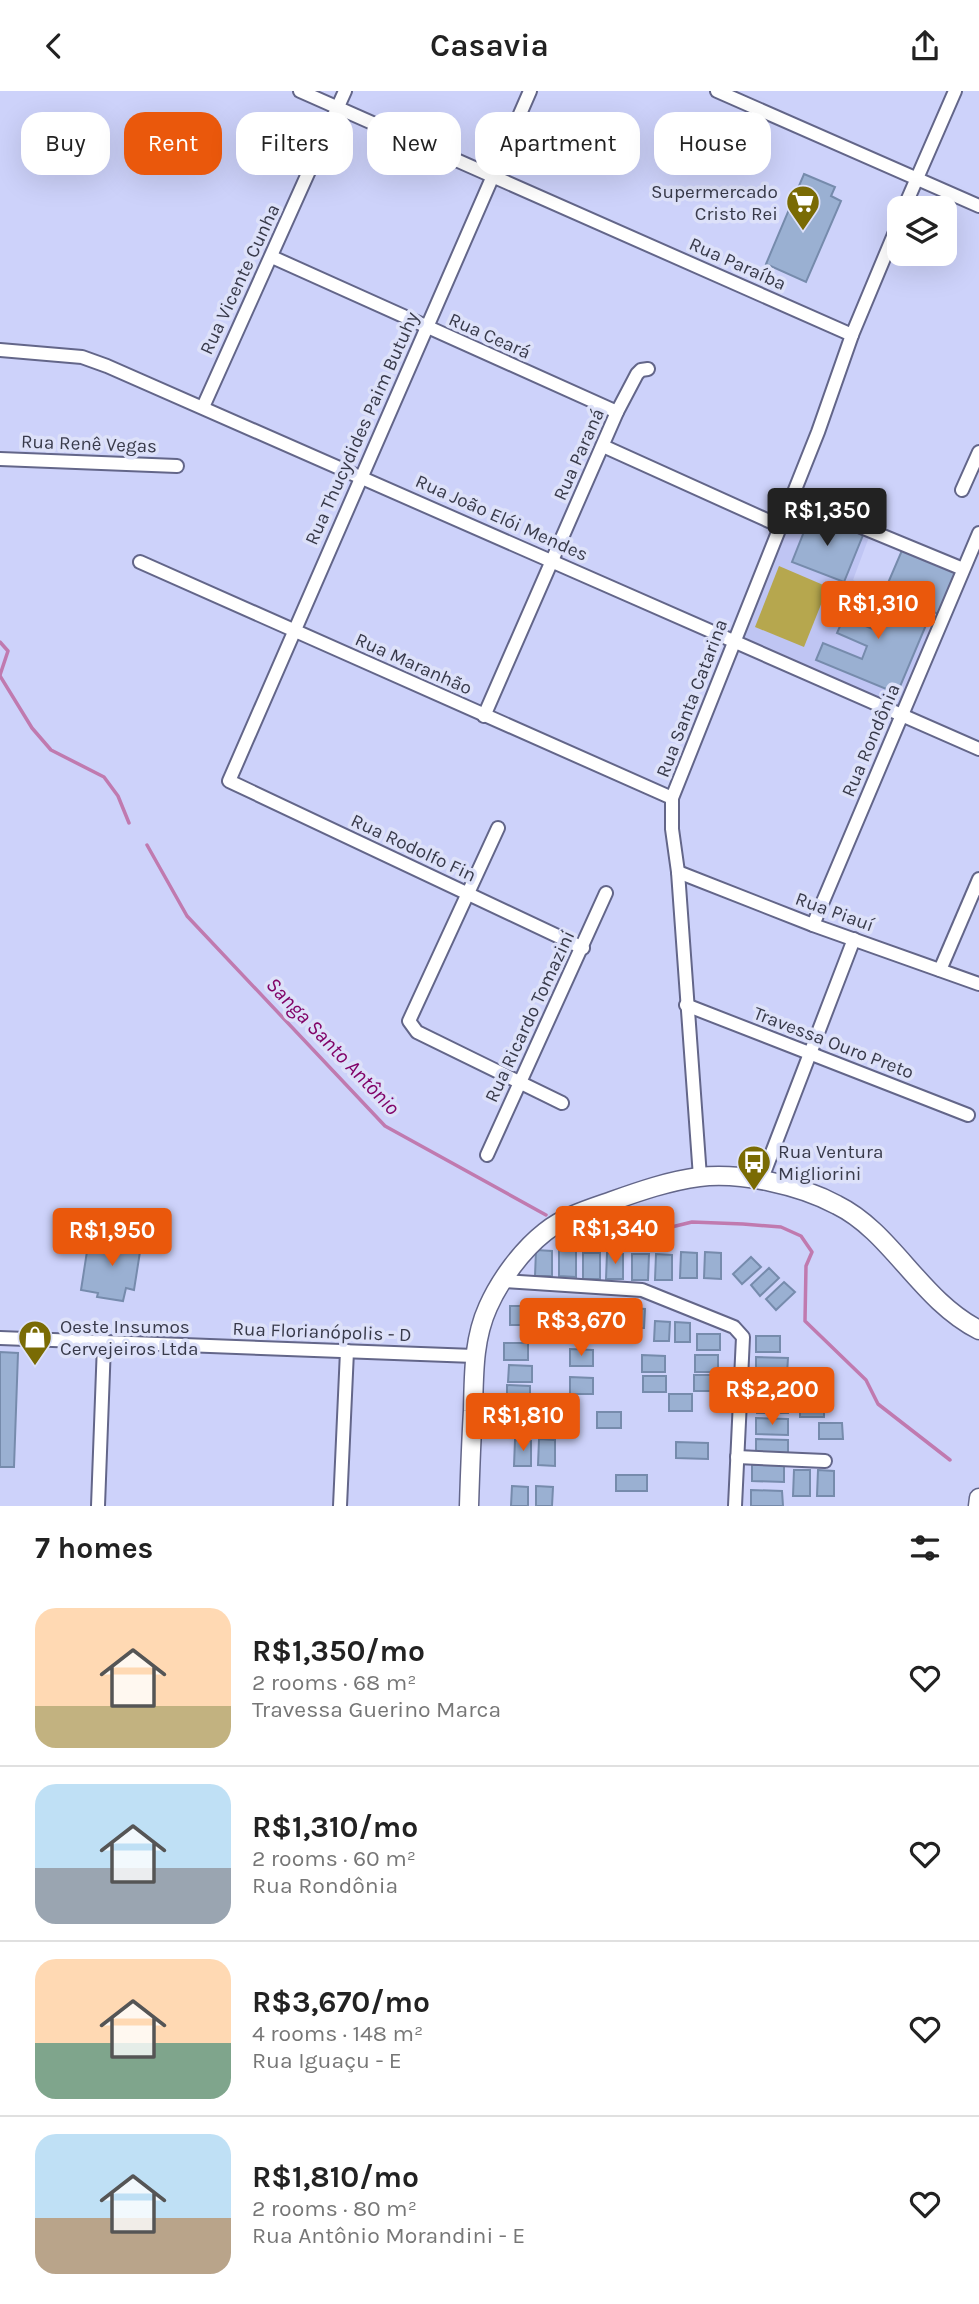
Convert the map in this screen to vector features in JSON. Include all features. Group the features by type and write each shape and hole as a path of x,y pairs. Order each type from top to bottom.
{"street":[{"name":"Rua Paraíba","path":"300,91 852,335"},
{"name":"Rua Vicente Cunha","path":"202,407 345,91"},
{"name":"Rua Thucydides Paim Butuhy","path":"229,781 530,91"},
{"path":"717,91 979,206"},
{"path":"909,196 955,91"},
{"name":"Rua Santa Catarina","path":"700,1177 678,872 672,829 672,798 887,251"},
{"name":"Rua Ceará","path":"272,257 617,412"},
{"name":"Rua João Elói Mendes","path":"0,350 82,357 361,476 979,749"},
{"name":"Rua Paraná","path":"484,716 617,412 637,374 648,369"},
{"path":"603,446 780,526"},
{"path":"962,490 979,452"},
{"name":"Rua Renê Vegas","path":"0,459 177,466"},
{"path":"792,498 963,569"},
{"name":"Rua Rondônia","path":"813,925 979,533"},
{"name":"Rua Maranhão","path":"140,562 672,798"},
{"name":"Rua Rodolfo Fin","path":"229,781 583,947"},
{"path":"498,828 409,1021 417,1032 562,1103"},
{"name":"Rua Piauí","path":"678,872 813,925 979,984"},
{"path":"940,970 979,879"},
{"name":"Rua Ricardo Tomazini","path":"487,1155 606,893"},
{"path":"761,1181 854,939"},
{"name":"Travessa Ouro Preto","path":"686,1005 968,1115"},
{"path":"469,1506 474,1356 488,1308 510,1269 545,1232 576,1213 649,1188 700,1177 761,1181 817,1195 851,1213 878,1237 932,1296 979,1330"},
{"path":"503,1281 642,1290 734,1327 740,1332 743,1337 735,1506"},
{"name":"Rua Florianópolis - D","path":"0,1338 474,1356"},
{"path":"98,1506 104,1343"},
{"path":"340,1506 347,1351"},
{"path":"737,1457 825,1461"},
{"path":"978,1506 979,1498"}],"shaded area":[{"path":"796,506 869,537 853,580 941,618 900,709 740,641"},
{"path":"779,566 828,587 804,647 755,627"}],"building":[{"path":"804,174 835,187 831,196 841,201 806,282 766,264"},
{"path":"811,514 863,535 844,582 792,562"},
{"path":"903,548 957,572 938,614 885,590"},
{"path":"849,585 929,618 899,689 891,691 816,660 823,643 862,659 867,646 837,633 844,617 875,630 881,617 842,601"},
{"path":"117,1235 142,1239 134,1290 126,1288 123,1301 97,1297 98,1293 81,1290 88,1245 115,1249"},
{"path":"536,1250 552,1251 552,1276 535,1276"},
{"path":"559,1250 576,1251 576,1277 559,1276"},
{"path":"681,1252 697,1253 697,1278 680,1278"},
{"path":"705,1252 721,1253 721,1279 704,1278"},
{"path":"583,1253 600,1253 600,1279 583,1279"},
{"path":"607,1253 623,1254 623,1279 606,1279"},
{"path":"632,1254 649,1254 648,1280 632,1280"},
{"path":"656,1254 672,1255 672,1280 655,1280"},
{"path":"751,1257 761,1267 742,1284 733,1274"},
{"path":"769,1268 779,1278 760,1296 751,1285"},
{"path":"784,1282 795,1292 776,1310 766,1299"},
{"path":"553,1305 568,1306 568,1325 553,1325"},
{"path":"510,1306 526,1306 525,1325 510,1325"},
{"path":"532,1306 548,1307 547,1326 532,1326"},
{"path":"576,1307 591,1308 591,1327 576,1326"},
{"path":"630,1308 645,1309 644,1328 629,1328"},
{"path":"655,1321 670,1322 669,1341 654,1341"},
{"path":"675,1322 690,1323 690,1342 675,1342"},
{"path":"697,1334 720,1334 720,1350 697,1350"},
{"path":"756,1336 780,1336 780,1352 756,1352"},
{"path":"504,1343 528,1343 528,1360 504,1360"},
{"path":"570,1349 593,1350 593,1366 570,1366"},
{"path":"0,1352 18,1353 14,1467 0,1467"},
{"path":"642,1355 665,1356 665,1372 642,1372"},
{"path":"695,1355 718,1355 718,1372 695,1372"},
{"path":"756,1357 788,1358 787,1374 756,1374"},
{"path":"509,1365 532,1366 532,1382 508,1382"},
{"path":"694,1375 717,1375 717,1391 694,1391"},
{"path":"643,1376 666,1376 666,1392 643,1392"},
{"path":"757,1376 788,1376 788,1392 756,1392"},
{"path":"570,1377 593,1378 593,1394 570,1394"},
{"path":"798,1378 821,1378 821,1395 798,1394"},
{"path":"507,1385 530,1386 530,1402 507,1402"},
{"path":"669,1394 692,1394 692,1411 669,1411"},
{"path":"757,1397 789,1397 788,1413 757,1413"},
{"path":"800,1401 824,1401 824,1417 800,1417"},
{"path":"507,1408 530,1409 530,1425 507,1425"},
{"path":"597,1412 621,1412 621,1428 597,1428"},
{"path":"756,1418 788,1419 788,1435 756,1434"},
{"path":"819,1423 842,1423 843,1439 819,1439"},
{"path":"539,1439 555,1440 555,1466 538,1465"},
{"path":"756,1439 788,1440 788,1456 756,1455"},
{"path":"515,1440 531,1441 531,1466 514,1466"},
{"path":"676,1442 708,1443 708,1459 676,1458"},
{"path":"752,1465 784,1465 784,1482 752,1481"},
{"path":"794,1470 810,1470 810,1496 793,1496"},
{"path":"818,1470 834,1471 834,1496 817,1496"},
{"path":"616,1475 647,1475 647,1491 616,1491"},
{"path":"512,1486 528,1487 528,1506 511,1506"},
{"path":"536,1486 553,1487 552,1506 536,1506"},
{"path":"751,1490 782,1491 783,1506 751,1506"}],"waterway":[{"name":"Sanga Santo Antônio","path":"0,642 8,651 0,675"},
{"name":"Sanga Santo Antônio","path":"0,676 32,728 51,750 104,777 118,796 129,823"},
{"name":"Sanga Santo Antônio","path":"147,845 187,916 385,1126 546,1215"},
{"name":"Sanga Santo Antônio","path":"563,1233 615,1246 651,1232 692,1222 781,1227 801,1236 812,1252 806,1266 805,1321 866,1380 878,1404 950,1460"}],"place":[{"name":"Supermercado Cristo Rei","path":"803,232"},
{"name":"Rua Ventura Migliorini","path":"754,1192"},
{"name":"Oeste Insumos Cervejeiros Ltda","path":"35,1367"}]}
